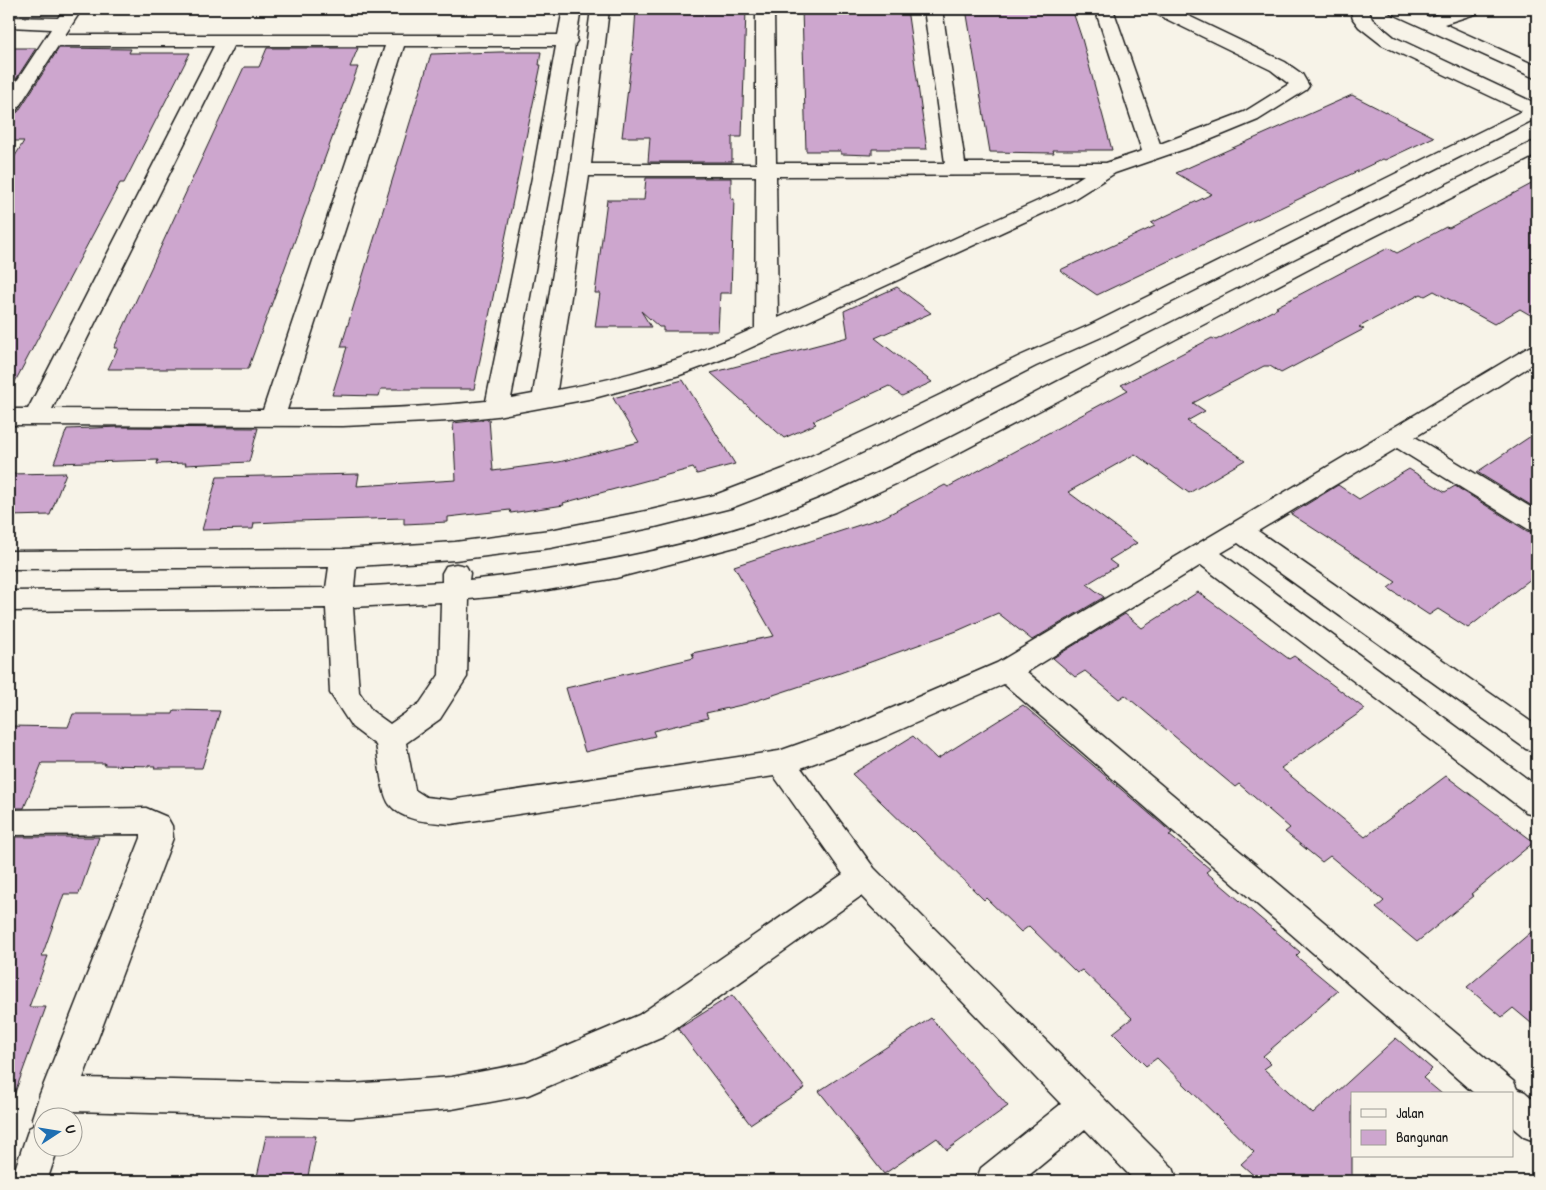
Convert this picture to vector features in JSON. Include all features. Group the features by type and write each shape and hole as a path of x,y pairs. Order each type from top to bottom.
{"street":[{"path":"497,408 568,41 572,9"},
{"path":"544,399 580,170 600,9"},
{"path":"765,9 767,330"},
{"path":"933,9 956,169"},
{"path":"1104,9 1153,154"},
{"path":"9,417 343,418 449,413 497,408 594,391 672,370 731,348 1065,196 1108,169 1153,154 1251,116 1299,86 1295,78 1278,66 1160,9"},
{"path":"1359,9 1359,14 1368,26 1388,42 1537,111"},
{"path":"1397,9 1537,72"},
{"path":"1428,23 1472,9"},
{"path":"9,22 68,16"},
{"path":"9,108 68,16"},
{"path":"52,40 568,41"},
{"path":"36,417 226,41"},
{"path":"273,417 396,41"},
{"path":"9,560 342,558 455,551 550,539 651,520 722,502 800,471 893,428 1028,361 1098,330 1537,111"},
{"path":"9,600 339,598 456,591 530,583 616,569 730,540 818,510 915,465 1307,261 1537,147"},
{"path":"580,170 1108,169"},
{"path":"1098,330 1134,352"},
{"path":"342,558 339,598 345,693 362,719 390,739 401,797 420,809 450,812 781,763 866,732 1006,672 1202,552 1537,352"},
{"path":"1397,437 1537,523"},
{"path":"1239,530 1537,741"},
{"path":"390,739 430,711 453,677 456,591 455,551"},
{"path":"1202,552 1537,803"},
{"path":"1006,672 1499,1092"},
{"path":"781,763 863,877 1085,1107 1160,1181"},
{"path":"9,822 146,821 156,826 157,838 54,1106 351,1101 452,1093 528,1079 651,1026 863,877"},
{"path":"1514,1106 1537,1125"},
{"path":"994,1181 1085,1107"},
{"path":"29,1181 36,1158"}],"building":[{"path":"636,9 746,9 742,137 732,137 732,162 648,162 650,137 622,137"},
{"path":"802,9 907,9 927,149 872,149 872,155 841,154 841,151 806,151"},
{"path":"966,9 1072,9 1112,150 1053,150 1054,153 990,152"},
{"path":"9,48 36,48 9,90"},
{"path":"59,48 131,49 129,53 190,53 124,183 120,183 9,393 9,166 24,141 9,141 9,115 18,112"},
{"path":"267,48 358,48 350,67 358,67 248,369 108,369 118,348 114,348 244,67 259,67"},
{"path":"541,52 539,65 541,65 474,389 381,389 379,396 332,395 347,347 341,347 431,54"},
{"path":"1352,95 1434,137 1385,160 1383,159 1097,295 1060,270 1155,226 1151,223 1212,194 1176,173"},
{"path":"646,178 731,178 731,199 734,199 731,293 720,293 718,331 663,331 663,327 659,327 641,311 651,327 595,327 600,293 595,293 607,200 644,200"},
{"path":"1537,181 1537,319 1520,309 1494,324 1434,291 1425,296 1421,294 1359,327 1364,329 1281,373 1270,366 1264,366 1193,403 1205,411 1187,421 1245,460 1189,493 1135,454 1068,492 1137,543 1109,560 1117,566 1087,584 1104,597 1032,640 998,613 957,631 840,673 746,704 706,713 708,718 653,731 655,736 585,752 566,688 694,658 692,653 774,636 734,566 884,517 945,485 948,487 1128,390 1121,385 1212,338 1216,340 1388,248 1397,253 1446,227 1449,228"},
{"path":"897,287 931,313 875,338 932,382 902,396 889,386 813,421 816,424 784,438 711,373 848,337 844,311"},
{"path":"683,380 735,464 697,474 693,468 563,503 564,505 511,513 510,510 448,517 448,522 404,524 404,518 297,521 254,523 253,529 202,530 217,477 359,474 357,486 456,480 453,423 489,419 493,471 559,462 639,442 613,398"},
{"path":"120,427 258,428 249,462 185,465 186,463 157,464 158,460 54,463 67,429"},
{"path":"1537,432 1537,509 1477,472"},
{"path":"1409,469 1445,492 1455,486 1527,531 1537,534 1537,574 1468,628 1438,609 1429,615 1388,588 1396,582 1291,514 1338,485 1359,499"},
{"path":"66,473 50,515 9,516 9,474"},
{"path":"1198,592 1289,659 1294,656 1365,709 1281,768 1365,837 1446,776 1534,842 1471,894 1474,896 1417,942 1376,908 1384,901 1330,856 1322,862 1285,832 1290,828 1239,784 1235,787 1125,695 1119,699 1085,671 1075,677 1053,658 1125,614 1142,628"},
{"path":"1023,705 1172,833 1169,835 1210,869 1206,872 1300,952 1296,956 1338,991 1263,1056 1271,1064 1264,1069 1313,1114 1396,1038 1432,1069 1423,1078 1440,1092 1351,1092 1352,1181 1260,1181 1241,1164 1254,1152 1157,1058 1146,1066 1113,1033 1132,1018 1082,970 1077,973 1029,926 1021,932 986,898 984,900 914,831 912,832 852,774 913,736 937,759"},
{"path":"174,710 220,711 202,768 154,768 155,766 104,765 105,763 42,763 24,808 9,808 9,726 68,727 73,714 173,714"},
{"path":"9,837 99,837 79,894 64,894 42,956 48,956 29,1007 46,1007 13,1098 9,1097"},
{"path":"1537,927 1537,1028 1513,1008 1502,1017 1467,987"},
{"path":"732,995 805,1088 750,1124 678,1029"},
{"path":"931,1018 1008,1106 947,1150 937,1138 884,1174 819,1091"},
{"path":"266,1136 316,1136 307,1181 256,1181"}]}
